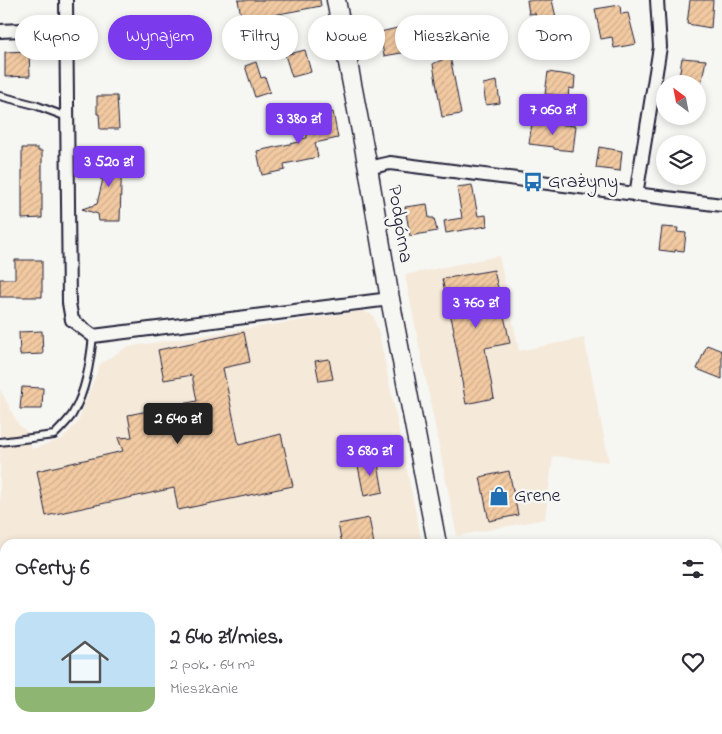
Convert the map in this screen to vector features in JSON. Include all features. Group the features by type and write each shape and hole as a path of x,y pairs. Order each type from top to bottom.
{"main road":[{"name":"Podgórna","path":"336,0 436,539"}],"street":[{"path":"66,0 67,15"},
{"path":"636,195 660,47 657,0"},
{"path":"0,32 15,31"},
{"path":"67,60 69,303 72,320 93,336 390,298"},
{"path":"368,168 390,163 722,205"}],"lane":[{"path":"0,96 35,105 68,117"},
{"path":"0,442 54,436 71,415 83,388 89,368 93,336"}],"shaded area":[{"path":"499,256 519,351 584,338 609,462 553,456 545,519 457,536 405,275"},
{"path":"362,311 373,315 379,333 421,539 0,539 0,389 18,424 26,431 32,449 62,439 78,422 100,364 127,347"}],"building":[{"path":"238,0 320,0 321,6 274,15 241,15"},
{"path":"527,0 552,0 555,15 529,14"},
{"path":"690,0 713,0 711,28 687,24"},
{"path":"620,5 621,14 628,13 636,44 614,48 612,37 601,39 595,9"},
{"path":"395,29 395,54 385,56 385,31"},
{"path":"305,50 311,72 292,77 287,60 298,60 298,52"},
{"path":"5,52 15,52 15,60 29,60 30,76 5,77"},
{"path":"682,58 706,60 703,75 679,75"},
{"path":"442,60 451,60 461,114 442,117 433,64"},
{"path":"256,62 261,78 265,77 270,92 255,97 245,66"},
{"path":"548,72 575,76 574,89 569,88 568,99 545,94"},
{"path":"497,81 500,103 486,105 483,84"},
{"path":"97,96 117,96 119,129 100,129 99,114 97,114"},
{"path":"333,112 338,138 315,143 318,157 284,164 285,170 262,175 257,151 299,142 298,139 307,138 306,124 311,123 310,116"},
{"path":"532,122 576,126 573,151 529,144"},
{"path":"599,147 622,151 620,171 596,168"},
{"path":"22,148 38,148 38,151 42,151 42,218 22,219"},
{"path":"101,152 122,152 120,221 99,221 98,214 82,209 97,204 103,179 100,179"},
{"path":"472,185 478,216 486,215 487,226 446,233 444,221 462,218 457,187"},
{"path":"427,204 429,218 434,218 437,231 410,236 405,207"},
{"path":"662,227 678,228 677,232 686,233 684,251 659,250"},
{"path":"15,260 42,260 42,297 0,297 0,279 15,279"},
{"path":"494,270 510,343 485,348 494,398 466,404 454,330 442,279"},
{"path":"42,331 43,354 20,355 19,332"},
{"path":"244,332 250,362 223,368 239,445 281,434 293,486 178,510 174,488 46,516 37,471 123,451 118,438 132,437 128,415 197,401 192,375 164,380 158,350"},
{"path":"707,345 722,351 722,379 697,369"},
{"path":"329,359 333,379 319,381 315,361"},
{"path":"22,387 43,388 42,409 20,409"},
{"path":"377,458 383,492 364,496 357,461"},
{"name":"Grene","path":"509,471 518,515 489,521 480,477"},
{"path":"369,518 373,539 341,539 338,524"}],"place":[{"name":"Grażyny","path":"533,182"},
{"name":"Grene","path":"499,496"}]}
